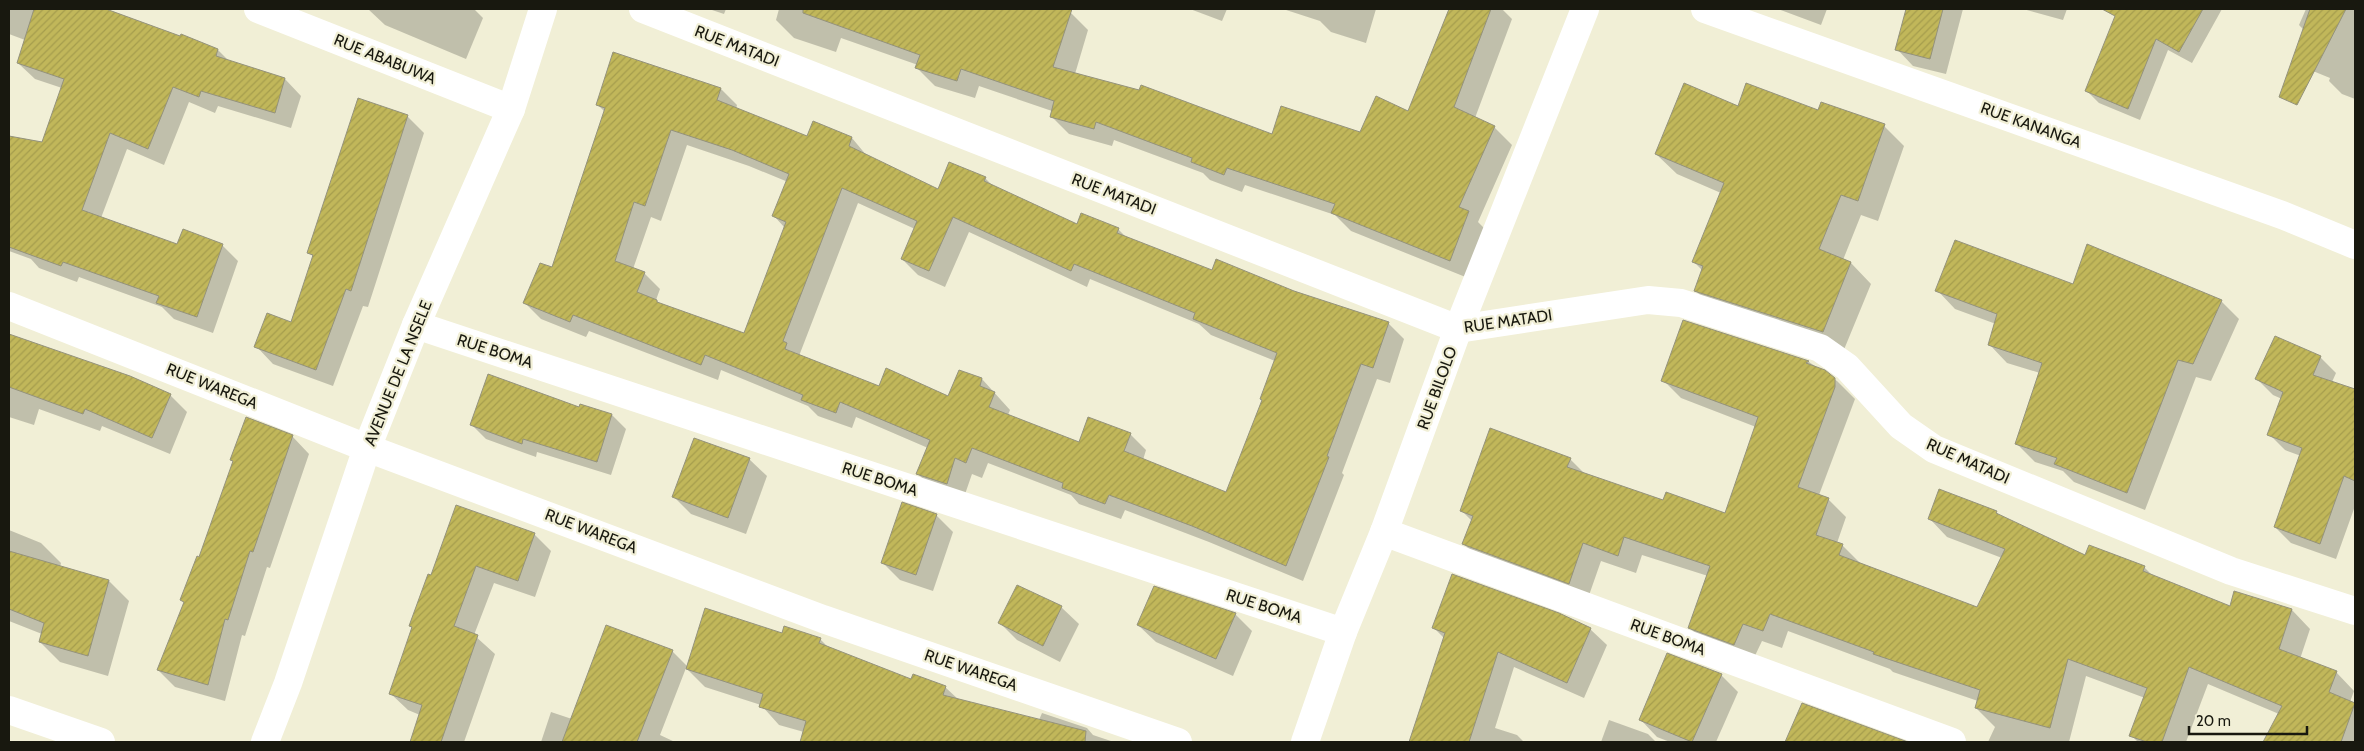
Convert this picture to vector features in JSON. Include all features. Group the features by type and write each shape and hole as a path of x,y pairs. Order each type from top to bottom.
{"street":[{"name":"RUE ABABUWA","path":"258,9 511,110"},
{"name":"AVENUE DE LA NSELE","path":"265,742 288,683 368,448 416,325 511,110 543,9"},
{"name":"RUE MATADI","path":"643,9 1458,329 1648,300 1682,303 1820,348 1847,367 1900,426 1934,449 2231,571 2355,611"},
{"name":"RUE BILOLO","path":"1305,742 1344,632 1384,532 1458,329 1585,9"},
{"name":"RUE KANANGA","path":"1705,9 2273,212 2355,245"},
{"name":"RUE WAREGA","path":"9,306 368,448 823,619 1178,742"},
{"name":"RUE BOMA","path":"416,325 1344,632"},
{"name":"RUE BOMA","path":"1384,532 1952,742"},
{"path":"9,710 101,742"}],"building":[{"path":"34,9 106,9 180,36 181,34 218,49 216,56 285,78 275,113 201,91 199,97 173,87 148,149 110,133 82,210 177,244 183,229 223,244 197,317 156,303 159,296 63,262 61,266 9,247 9,136 42,142 64,79 17,63"},
{"path":"803,9 1072,9 1053,67 1139,90 1141,85 1272,134 1281,106 1360,132 1376,96 1408,111 1449,9 1491,9 1454,107 1495,126 1459,207 1469,211 1450,261 1331,213 1335,204 1227,168 1224,175 1191,162 1192,158 1096,122 1094,129 1050,117 1054,101 961,69 957,81 915,68 920,55 803,13"},
{"path":"1906,9 1943,9 1930,59 1895,50"},
{"path":"2102,9 2203,9 2179,52 2156,39 2128,109 2085,91 2115,16"},
{"path":"2310,9 2346,9 2297,105 2279,97"},
{"path":"613,52 721,88 717,100 807,136 813,121 852,137 849,146 938,189 949,162 986,177 984,181 1077,224 1081,213 1119,228 1117,233 1212,270 1216,259 1294,291 1389,322 1373,368 1361,364 1327,456 1329,457 1286,566 1192,526 1109,495 1105,504 1062,488 1063,483 972,448 966,463 955,458 947,484 916,474 930,440 840,402 836,413 801,400 803,395 705,355 701,365 573,315 570,322 523,303 540,263 552,267 605,108 596,105","holes":["671,130 732,150 789,174 772,216 786,222 744,333 657,302 657,300 637,292 645,272 615,261 634,202 645,206","842,188 917,221 901,259 929,271 953,217 1071,271 1074,264 1195,313 1193,319 1277,353 1260,399 1262,400 1226,492 1124,451 1131,433 1088,417 1079,442 989,407 995,392 980,386 982,378 959,370 948,396 886,368 879,386 785,349 787,343 783,341"]},
{"path":"1684,83 1738,106 1746,83 1818,110 1821,102 1885,124 1858,201 1841,195 1819,249 1851,262 1823,332 1694,291 1703,266 1692,262 1724,183 1655,154"},
{"path":"358,98 408,115 351,291 346,289 316,370 254,347 267,313 291,322 313,255 307,253"},
{"path":"1955,240 2073,284 2087,244 2222,300 2193,364 2178,360 2127,493 2054,464 2057,458 2015,444 2042,363 1988,345 1997,314 1935,291"},
{"path":"1683,320 1809,361 1806,363 1825,370 1835,378 1835,387 1798,487 1829,498 1816,535 1843,544 1839,555 1977,607 2005,549 1928,519 1939,489 1997,511 1996,513 2085,555 2089,545 2145,566 2143,571 2230,606 2234,591 2292,609 2279,649 2337,671 2329,692 2355,703 2341,742 2263,742 2282,706 2189,667 2162,742 2147,742 2129,736 2147,688 2068,659 2050,728 1975,708 1980,690 1873,654 1874,652 1770,614 1763,631 1743,624 1734,645 1688,628 1710,566 1624,537 1618,556 1583,543 1569,584 1462,544 1473,516 1460,511 1490,428 1571,458 1567,467 1663,500 1666,492 1725,513 1758,417 1661,381"},
{"path":"9,334 130,376 171,394 152,438 85,409 83,414 9,387"},
{"path":"2275,336 2321,356 2313,375 2355,389 2355,481 2344,476 2320,544 2274,527 2302,448 2267,435 2283,392 2255,379"},
{"path":"488,374 579,407 580,404 612,414 597,462 523,439 522,444 470,425"},
{"path":"246,417 293,435 253,552 250,551 228,620 225,619 208,685 157,670 184,602 180,600 197,556 199,557 233,461 230,460"},
{"path":"694,438 750,458 728,518 672,497"},
{"path":"902,502 937,514 916,575 881,563"},
{"path":"456,505 535,533 518,581 476,566 454,626 478,635 441,742 410,742 422,705 389,694 412,627 409,626 428,574 431,575"},
{"path":"9,551 109,580 88,656 39,642 44,623 9,609"},
{"path":"1452,574 1559,613 1591,628 1567,683 1498,652 1469,742 1409,742 1445,633 1432,628"},
{"path":"1017,585 1062,606 1043,646 998,623"},
{"path":"1154,586 1236,613 1216,659 1137,625"},
{"path":"705,608 782,633 784,626 821,638 819,643 911,679 913,674 946,686 943,695 1086,731 1085,742 800,742 806,721 759,707 763,694 686,669"},
{"path":"606,625 673,650 637,742 562,742"},
{"path":"1667,653 1722,674 1692,742 1639,720"},
{"path":"1802,703 1908,742 1785,742"}]}
